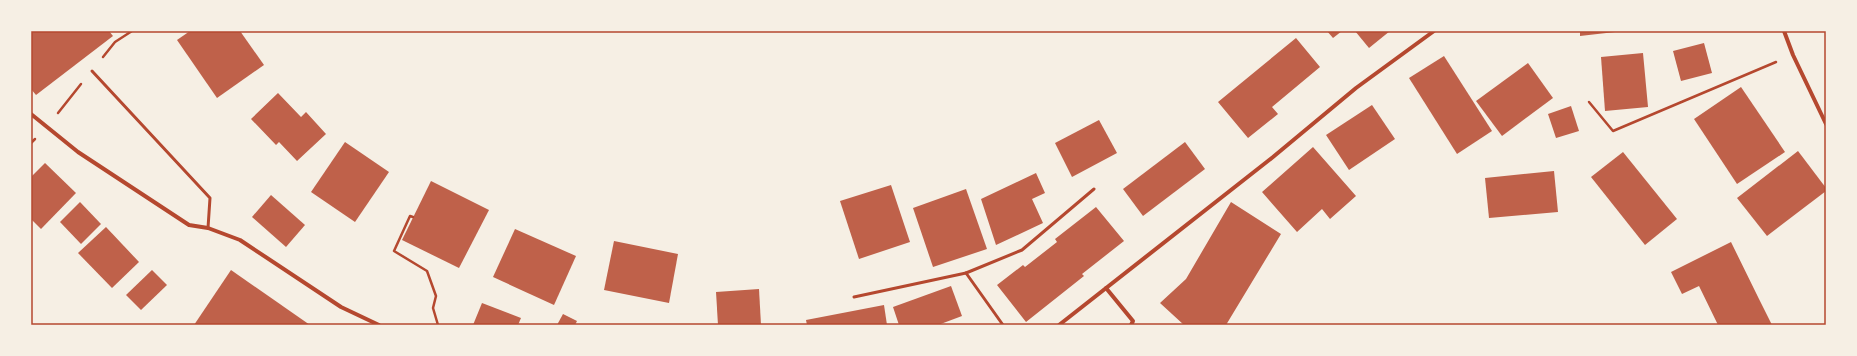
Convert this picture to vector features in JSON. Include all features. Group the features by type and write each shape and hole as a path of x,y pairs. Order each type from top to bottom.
{"street":[{"path":"1059,325 1273,157 1356,88 1434,31"},
{"path":"1784,31 1793,55 1826,124"},
{"path":"31,114 78,152 189,225 208,228 240,240 341,307 379,325"},
{"path":"1106,288 1133,321 1131,325"}],"lane":[{"path":"92,71 210,198 208,228"},
{"path":"854,297 966,273 1022,250 1094,189"},
{"path":"966,273 1003,325"}],"path":[{"path":"92,71 114,42 132,31"},
{"path":"1588,102 1613,131 1793,55"},
{"path":"56,117 70,97"},
{"path":"413,217 410,216 394,252 427,272 436,296 433,308 438,325"}],"building":[{"path":"31,31 109,31 113,36 36,95 31,89"},
{"path":"190,31 240,31 264,65 217,98 177,40"},
{"path":"1327,31 1342,31 1333,38"},
{"path":"1355,31 1390,31 1369,48"},
{"path":"1580,31 1615,31 1615,32 1580,36"},
{"path":"1296,38 1320,67 1272,107 1278,114 1248,138 1218,102"},
{"path":"1704,43 1712,73 1681,81 1673,51"},
{"path":"1643,53 1648,107 1605,111 1601,57"},
{"path":"1444,56 1492,131 1457,154 1409,78"},
{"path":"1528,63 1553,98 1502,136 1476,101"},
{"path":"1741,87 1785,152 1737,184 1694,119"},
{"path":"278,93 301,117 306,112 326,134 297,161 279,142 276,145 251,119"},
{"path":"1372,105 1395,139 1349,170 1326,135"},
{"path":"1571,106 1579,131 1556,138 1548,114"},
{"path":"1099,120 1117,153 1072,177 1055,143"},
{"path":"345,142 389,172 355,222 311,192"},
{"path":"1185,142 1205,169 1143,216 1123,189"},
{"path":"1313,147 1356,196 1330,219 1322,209 1297,232 1262,192"},
{"path":"1798,151 1826,188 1826,191 1767,236 1737,198"},
{"path":"1623,152 1677,219 1645,245 1591,177"},
{"path":"45,163 76,193 41,229 31,219 31,177"},
{"path":"1554,171 1558,212 1489,218 1485,178"},
{"path":"1036,173 1045,193 1032,199 1043,223 996,245 981,199"},
{"path":"431,181 489,210 459,268 402,240"},
{"path":"891,185 910,242 859,259 840,201"},
{"path":"966,189 987,249 933,267 913,208"},
{"path":"271,195 305,225 286,247 252,217"},
{"path":"80,202 101,224 81,244 60,222"},
{"path":"1231,202 1281,234 1226,325 1184,325 1160,303 1186,279"},
{"path":"1096,207 1124,241 1082,274 1084,276 1026,322 997,285 1023,265 1025,267 1057,242 1055,239"},
{"path":"106,227 139,262 112,288 78,253"},
{"path":"515,229 576,256 554,305 493,277"},
{"path":"614,241 678,254 669,303 604,290"},
{"path":"1731,242 1772,325 1718,325 1699,286 1682,294 1671,272"},
{"path":"152,270 167,285 141,310 126,295"},
{"path":"231,270 310,325 194,325"},
{"path":"951,286 962,316 938,325 899,325 893,307"},
{"path":"759,289 761,325 718,325 716,292"},
{"path":"482,303 521,318 518,325 473,325"},
{"path":"884,305 887,325 807,325 806,320"},
{"path":"563,314 577,321 575,325 557,325"}]}
